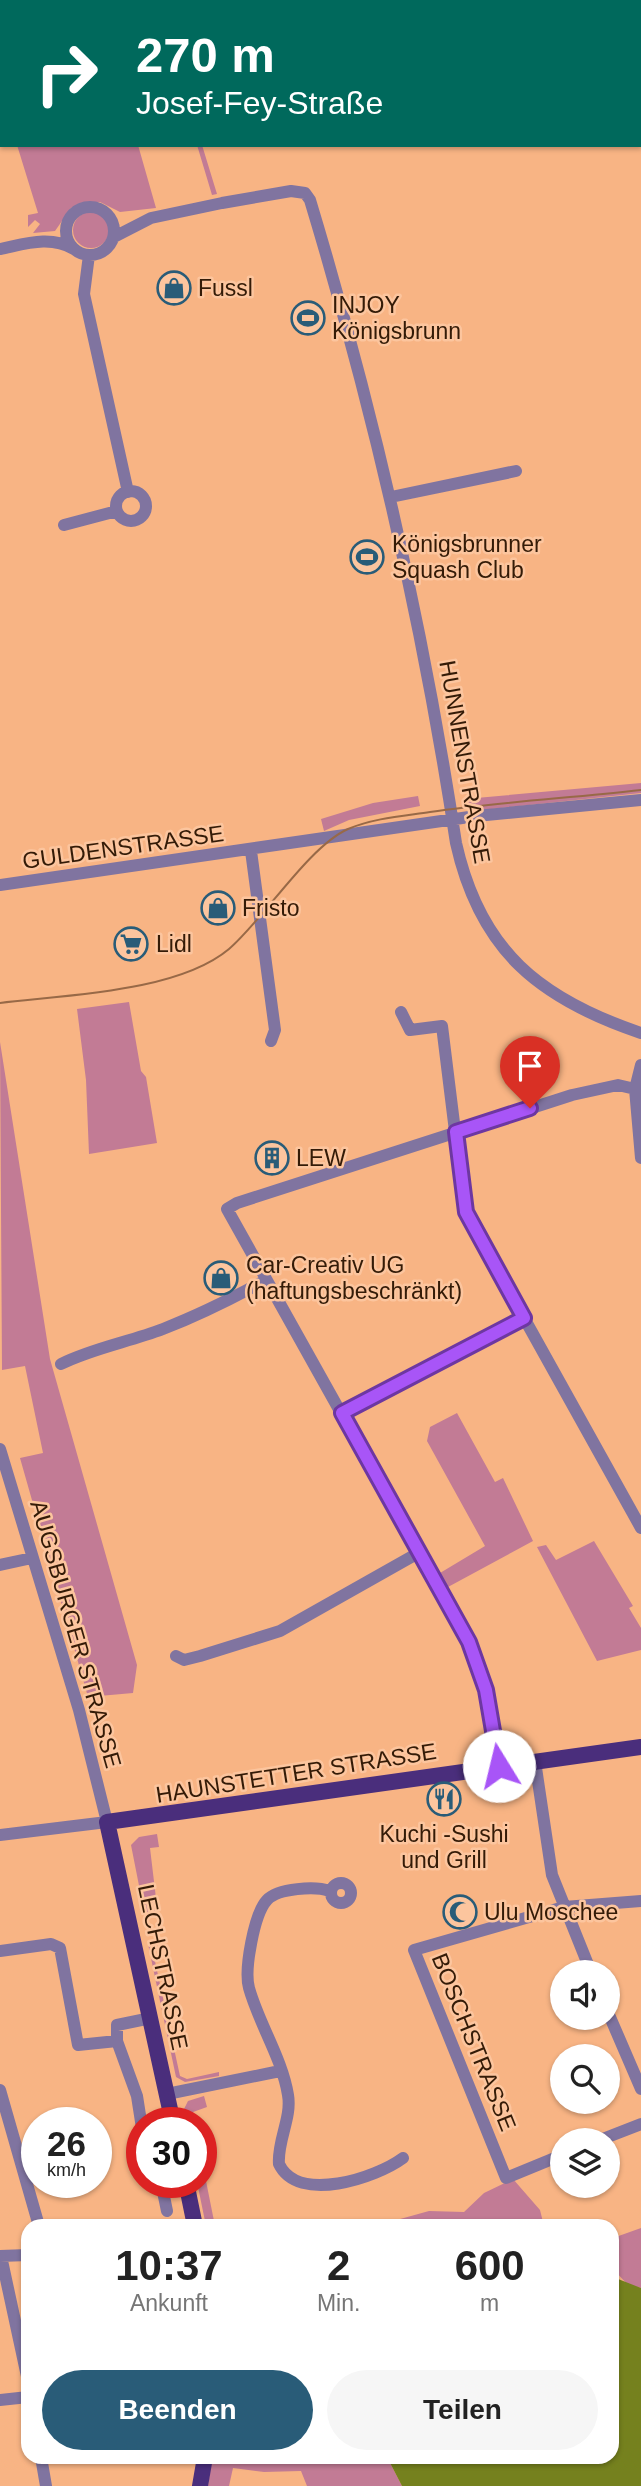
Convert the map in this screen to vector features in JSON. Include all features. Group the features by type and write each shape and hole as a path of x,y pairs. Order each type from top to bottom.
{"main road":[{"name":"HAUNSTETTER STRASSE","path":"107,1822 210,1810 304,1792 641,1747"},
{"name":"LECHSTRASSE","path":"107,1822 170,2107"},
{"path":"189,2198 194,2219"},
{"path":"200,2486 204,2464"}],"street":[{"name":"HUNNENSTRASSE","path":"43,241 61,232 78,209 89,206 109,215 151,218 291,191 307,195 346,326 391,497 412,592 452,820 469,890 491,931 513,960 532,978 594,1017 641,1033"},
{"path":"109,215 114,225 114,237"},
{"name":"HUNNENSTRASSE","path":"0,249 43,241 61,241 83,253 104,250 114,237 151,218"},
{"path":"68,222 67,238 83,253 84,294 128,492"},
{"path":"391,497 516,471"},
{"path":"128,492 142,495 146,504 144,514 132,521 123,519 117,511 117,502 128,492"},
{"path":"64,525 117,511"},
{"name":"GULDENSTRASSE","path":"0,885 452,820 641,800"},
{"name":"GULDENSTRASSE","path":"251,851 275,1030 271,1041"},
{"path":"401,1012 410,1030 442,1026 466,1212 524,1318 636,1506 641,1528"},
{"path":"641,1065 635,1088 641,1158"},
{"path":"499,1766 482,1678 469,1642 227,1209 237,1203 456,1132 606,1087 635,1088"},
{"path":"61,1364 83,1353 127,1342 200,1314 266,1280"},
{"path":"342,1413 524,1318"},
{"name":"AUGSBURGER STRASSE","path":"0,1442 1,1453 77,1704 107,1822"},
{"path":"176,1656 184,1660 281,1631 420,1552"},
{"path":"0,1564 32,1558"},
{"path":"535,1761 552,1875 586,1960"},
{"name":"HAUNSTETTER STRASSE","path":"0,1835 107,1822"},
{"path":"329,1891 321,1888 275,1894 264,1904 248,1962 248,1986 280,2071 288,2107 278,2155 279,2164 290,2179 304,2185 368,2177 388,2169 403,2158"},
{"path":"564,1907 641,1901"},
{"name":"BOSCHSTRASSE","path":"550,2160 506,2178 414,1950 564,1907"},
{"path":"0,1951 56,1945 63,1953 78,2045 117,2041"},
{"path":"139,2107 117,2041 117,2025 151,2018"},
{"path":"616,2030 641,2089"},
{"path":"167,2094 280,2071"},
{"path":"0,2090 37,2219"},
{"path":"620,2132 641,2124"},
{"path":"164,2198 167,2211"},
{"path":"21,2255 0,2256 21,2350"},
{"path":"0,2400 21,2398"},
{"path":"42,2464 46,2486"}],"shaded area":[{"path":"18,147 139,147 156,208 120,212 100,202 80,203 71,208 55,231 33,233 40,224 35,220 28,227 28,215 38,213"},
{"path":"198,147 203,147 217,194 212,195"},
{"path":"91,212 104,217 109,230 104,243 91,248 78,243 73,230 78,217"},
{"path":"641,783 641,793 473,811 465,799"},
{"path":"418,796 420,806 349,820 324,831 321,819 373,803"},
{"path":"129,1002 157,1143 89,1154 86,1080 77,1009"},
{"path":"0,1042 50,1359 137,1665 133,1693 88,1697 20,1458 43,1453 25,1366 2,1370"},
{"path":"457,1413 495,1482 503,1478 533,1541 448,1587 440,1573 485,1546 427,1441 430,1427"},
{"path":"594,1541 633,1606 629,1608 641,1628 641,1650 597,1661 537,1547 546,1545 556,1560"},
{"path":"157,1834 159,1847 150,1848 158,1915 145,1916 131,1845 139,1837"},
{"path":"151,1943 180,2076 187,2079 219,2072 219,2076 185,2082 176,2077 148,1944"},
{"path":"204,2096 207,2107 185,2107 188,2101"},
{"path":"513,2179 540,2210 542,2219 400,2219 429,2211 464,2212 484,2193"},
{"path":"200,2198 209,2198 214,2219 205,2219"},
{"path":"641,2228 641,2288 628,2285 619,2275 619,2236"},
{"path":"619,2279 641,2288 641,2486 402,2486 391,2464 619,2464"},
{"path":"211,2464 391,2464 402,2486 307,2486 301,2471 264,2472 233,2468 229,2486 208,2486"}],"tram line":[{"path":"0,1003 88,994 152,983 207,963 243,936 317,851 333,838 358,825 456,809 641,790"}],"place":[{"name":"Fussl","path":"174,288"},
{"name":"INJOY Königsbrunn","path":"308,318"},
{"name":"Königsbrunner Squash Club","path":"367,557"},
{"name":"Fristo","path":"218,908"},
{"name":"Lidl","path":"131,944"},
{"name":"LEW","path":"272,1158"},
{"name":"Car-Creativ UG (haftungsbeschränkt)","path":"221,1278"},
{"name":"Kuchi -Sushi und Grill","path":"444,1799"},
{"name":"Ulu Moschee","path":"460,1912"}],"route":[{"path":"499,1766 486,1690 469,1642 342,1413 524,1318 466,1212 456,1132 530,1108"}]}
